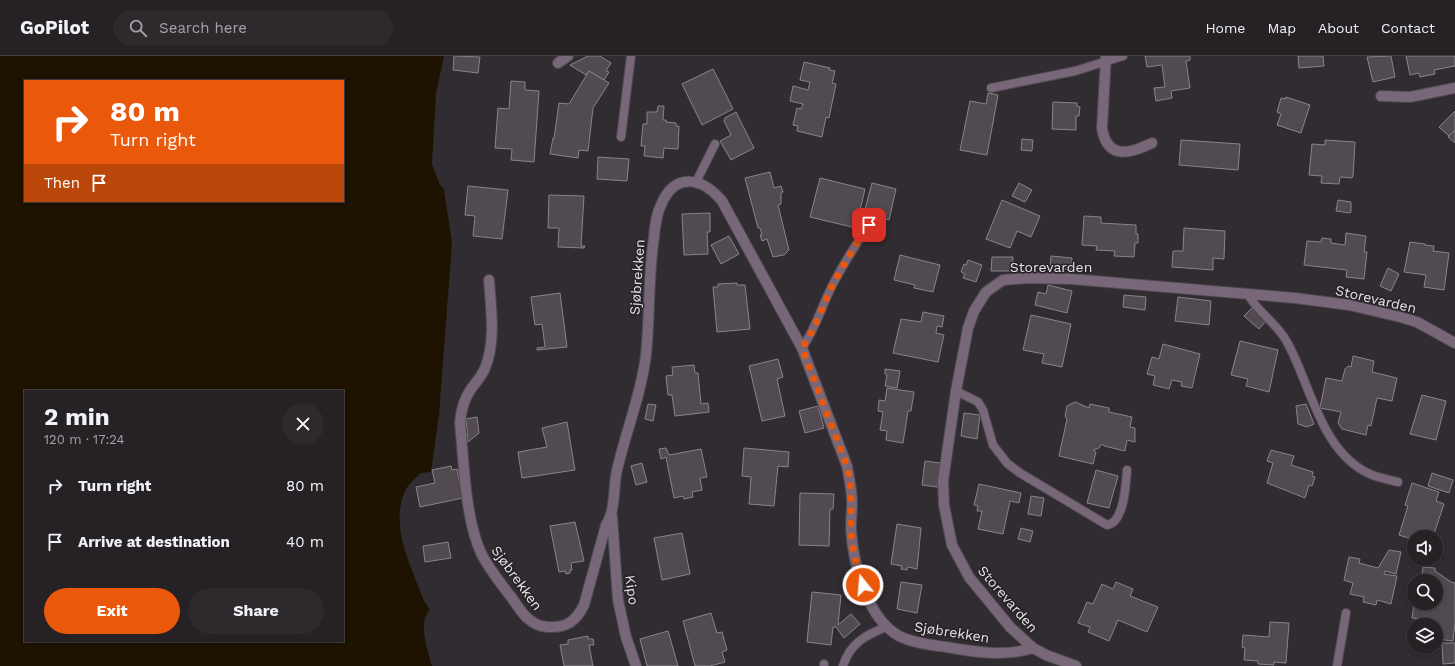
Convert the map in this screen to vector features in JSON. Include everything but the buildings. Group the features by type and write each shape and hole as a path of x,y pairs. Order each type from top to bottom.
{"street":[{"path":"558,63 568,56"},
{"path":"1106,58 1102,128 1104,138 1109,145 1124,152 1136,151 1152,143"},
{"path":"1381,96 1410,97 1455,88"},
{"name":"Sjøbrekken","path":"489,280 491,338 489,355 485,369 465,399 461,410 460,423 469,509 481,552 522,614 532,622 543,627 555,628 567,626 579,615 586,599 606,525 612,516 616,476 636,406 645,357 651,253 656,219 668,192 676,185 696,182 706,185 722,201 802,348 847,466 851,487 851,528 856,562 863,585 875,611 886,627 900,637 910,640 972,651 1001,653 1024,651 1033,648"},
{"name":"Storevarden","path":"1076,666 1046,655 1033,648 1010,627 969,577 952,545 944,505 943,481 956,391 968,328 974,311 986,292 1003,280 1029,278 1071,279 1295,298 1382,312 1417,322 1455,342"},
{"name":"Kipo","path":"612,516 615,537 614,566 618,600 626,637 636,666"}],"lane":[{"path":"621,137 631,56"},
{"path":"991,88 1075,71 1106,58 1123,56"},
{"path":"696,182 715,144"},
{"path":"802,348 813,332 822,308 845,262 869,225"},
{"path":"1247,293 1252,302 1277,327 1287,341 1297,362 1318,416 1342,453 1352,462 1372,475 1398,482"},
{"path":"956,391 978,402 983,410 993,445 1007,463 1020,473 1107,525 1112,523 1119,515 1126,490 1127,470"},
{"path":"1337,666 1346,613"},
{"path":"843,666 846,655 860,640 867,634 886,627"}],"shaded area":[{"path":"0,56 444,56 436,94 432,164 440,185 444,189 452,243 439,415 431,472 421,473 406,488 401,504 400,518 401,532 408,561 424,601 430,610 424,622 424,629 426,645 432,666 0,666"}],"route":[{"path":"863,585 852,543 851,487 847,466 838,439 802,348 813,332 833,284 845,262 869,225"}]}
